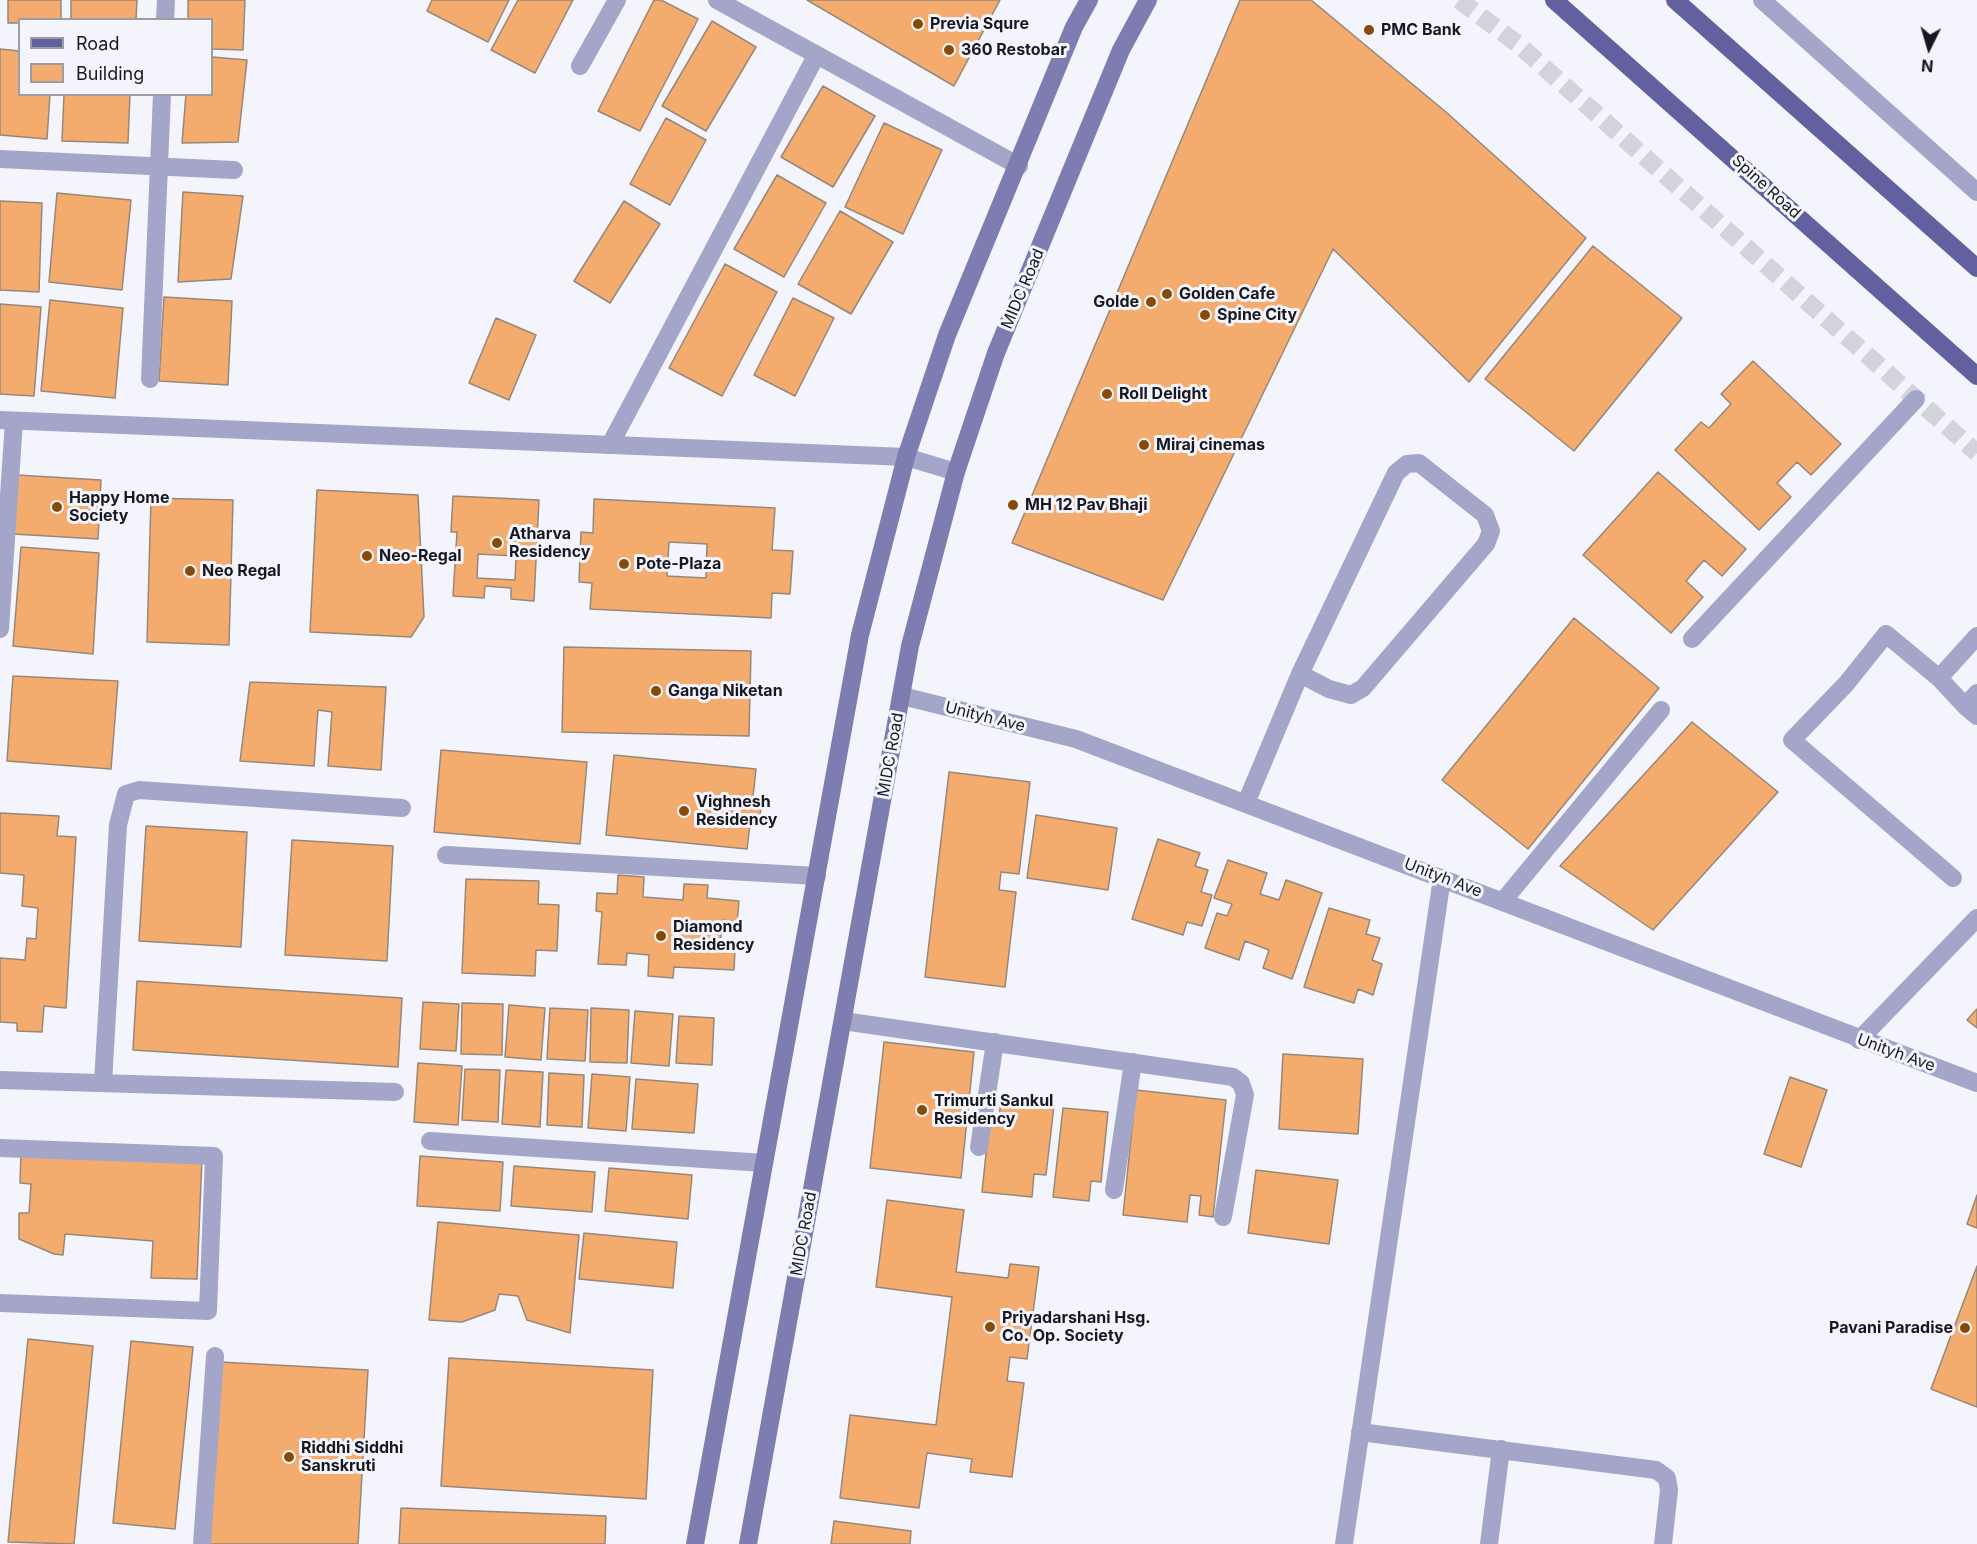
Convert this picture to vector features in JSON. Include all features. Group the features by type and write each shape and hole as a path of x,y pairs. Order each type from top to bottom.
{"main road":[{"path":"695,1544 860,635 906,457 947,335 1019,166 1074,27 1089,0"},
{"name":"MIDC Road","path":"748,1544 910,646 956,472 996,353 1121,50 1148,0"},
{"name":"Spine Road","path":"1554,0 1977,376"},
{"path":"1675,0 1977,268"}],"street":[{"path":"165,18 166,0"},
{"path":"580,66 618,0"},
{"path":"717,0 1019,166"},
{"path":"1762,0 1977,192"},
{"path":"610,445 816,56"},
{"path":"150,379 162,96"},
{"path":"0,159 234,170"},
{"path":"1692,639 1917,399"},
{"path":"0,629 7,420 906,457 956,472"},
{"path":"1246,803 1300,674 1396,473 1407,464 1419,464 1485,515 1491,531 1486,544 1363,688 1351,695 1329,689 1300,674"},
{"path":"1953,878 1792,740 1846,684 1886,634 1973,705"},
{"path":"1939,678 1977,636"},
{"name":"Unityh Ave","path":"902,696 1076,739 1503,901 1859,1040 1977,1083"},
{"path":"1503,901 1661,710"},
{"path":"103,1083 118,825 126,794 139,790 402,808"},
{"path":"446,855 817,876"},
{"path":"1344,1544 1442,878"},
{"path":"1859,1040 1977,918"},
{"path":"843,1021 1233,1077 1241,1083 1245,1095 1223,1216"},
{"path":"979,1147 995,1042"},
{"path":"1114,1190 1133,1062"},
{"path":"0,1080 395,1092"},
{"path":"430,1141 764,1163"},
{"path":"0,1148 214,1156 208,1311 0,1303"},
{"path":"202,1544 215,1356"},
{"path":"1360,1432 1656,1470 1667,1478 1669,1490 1663,1544"},
{"path":"1489,1544 1501,1449"}],"building":[{"path":"8,0 61,0 61,18 18,18 18,23 8,23"},
{"path":"71,0 137,0 136,18 71,18"},
{"path":"188,0 245,0 243,50 213,49 213,18 188,18"},
{"path":"432,0 509,0 488,42 427,11"},
{"path":"518,0 573,0 535,73 491,50"},
{"path":"654,0 661,0 698,19 640,131 598,111"},
{"name":"Previa Squre","path":"807,0 1000,0 954,86"},
{"name":"Spine City","path":"1240,0 1311,0 1446,112 1586,238 1469,382 1333,249 1163,600 1012,543"},
{"path":"712,21 756,47 706,131 662,106"},
{"path":"0,49 18,51 18,96 50,96 47,139 0,135"},
{"path":"213,57 247,60 238,142 182,143 186,96 213,96"},
{"path":"823,86 875,116 833,187 781,157"},
{"path":"64,96 130,96 128,143 62,141"},
{"path":"666,118 706,140 670,205 630,184"},
{"path":"884,123 942,150 903,234 845,207"},
{"path":"777,175 826,203 784,277 734,249"},
{"path":"183,192 243,196 231,279 178,282"},
{"path":"57,193 131,200 122,290 49,282"},
{"path":"0,201 42,203 39,292 0,290"},
{"path":"624,201 660,224 610,303 574,281"},
{"path":"840,211 893,242 851,314 798,284"},
{"path":"1593,246 1682,318 1574,451 1485,379"},
{"path":"725,264 777,292 722,396 669,368"},
{"path":"164,297 232,301 228,385 159,381"},
{"path":"793,298 834,318 795,396 754,375"},
{"path":"50,300 123,308 115,398 41,391"},
{"path":"0,304 41,307 34,396 0,394"},
{"path":"496,318 536,335 509,400 469,383"},
{"path":"1753,361 1841,444 1811,475 1797,462 1777,483 1791,497 1759,530 1675,450 1701,422 1709,428 1731,404 1721,394"},
{"path":"1658,472 1746,549 1722,576 1704,560 1686,581 1703,597 1671,633 1583,555"},
{"name":"Happy Home Society","path":"17,475 101,480 98,539 13,534"},
{"name":"Neo-Regal","path":"317,490 418,495 424,617 411,637 310,632"},
{"name":"Atharva Residency","path":"453,496 539,500 534,601 511,599 511,588 485,586 484,598 453,596 457,532 451,532","holes":["478,554 516,556 515,580 477,578"]},
{"name":"Neo Regal","path":"151,498 233,500 229,645 147,642"},
{"name":"Pote-Plaza","path":"594,499 775,508 772,550 793,551 790,594 772,593 771,618 590,609 592,583 579,582 581,532 593,533","holes":["669,542 707,544 706,578 667,576"]},
{"path":"21,547 99,553 93,654 13,646"},
{"path":"1574,618 1659,688 1528,849 1442,780"},
{"name":"Ganga Niketan","path":"564,647 751,651 749,736 562,732"},
{"path":"13,676 118,681 111,769 7,761"},
{"path":"250,682 386,687 381,770 328,766 332,712 318,710 314,766 240,761"},
{"path":"1692,722 1778,792 1653,930 1560,866"},
{"path":"441,750 587,762 580,844 434,832"},
{"name":"Vighnesh Residency","path":"614,755 756,769 753,797 762,798 759,826 750,825 747,849 606,835"},
{"path":"949,772 1030,782 1019,874 1001,872 999,890 1016,892 1005,987 925,977"},
{"path":"0,813 59,816 57,836 76,837 66,1008 44,1006 42,1032 17,1031 17,1023 0,1022 0,958 25,960 27,938 36,939 38,908 22,906 24,875 0,873"},
{"path":"1036,815 1117,828 1108,890 1027,878"},
{"path":"146,826 247,832 241,947 139,941"},
{"path":"1158,839 1200,853 1195,866 1208,870 1201,892 1212,895 1202,926 1187,922 1183,935 1132,919"},
{"path":"292,840 393,846 387,961 285,955"},
{"path":"1228,860 1267,873 1260,894 1279,900 1286,880 1322,893 1292,979 1263,968 1269,950 1245,941 1239,960 1205,948 1217,913 1227,916 1232,904 1214,898"},
{"name":"Diamond Residency","path":"618,875 644,877 643,897 683,900 684,884 708,885 707,898 739,901 737,922 722,920 720,950 735,950 734,970 674,967 673,978 648,976 649,955 627,953 626,965 598,964 602,912 596,911 597,893 617,894"},
{"path":"466,879 539,881 538,904 559,905 557,951 536,950 535,976 462,973"},
{"path":"1329,908 1370,920 1366,934 1380,938 1372,960 1382,964 1373,995 1358,989 1354,1003 1304,987"},
{"path":"137,981 402,998 398,1067 133,1050"},
{"path":"423,1002 459,1004 456,1051 420,1049"},
{"path":"462,1003 503,1004 502,1055 461,1054"},
{"path":"509,1005 545,1008 541,1060 505,1057"},
{"path":"550,1008 588,1010 585,1061 547,1059"},
{"path":"591,1008 629,1010 627,1063 590,1062"},
{"path":"1977,1009 1977,1028 1967,1020"},
{"path":"635,1011 673,1014 669,1066 631,1063"},
{"path":"679,1016 714,1018 712,1065 676,1063"},
{"name":"Trimurti Sankul Residency","path":"884,1042 974,1052 961,1178 870,1168"},
{"path":"1283,1054 1363,1059 1358,1134 1279,1129"},
{"path":"418,1063 462,1066 458,1125 414,1122"},
{"path":"465,1069 500,1070 498,1122 462,1120"},
{"path":"506,1070 543,1072 540,1127 502,1124"},
{"path":"549,1073 584,1075 582,1127 547,1125"},
{"path":"592,1074 630,1077 626,1131 588,1128"},
{"path":"1790,1077 1827,1090 1801,1167 1764,1154"},
{"path":"636,1079 698,1084 694,1133 632,1129"},
{"path":"1136,1090 1226,1100 1213,1217 1199,1215 1201,1196 1190,1195 1187,1222 1123,1215"},
{"path":"1001,1100 1054,1106 1046,1175 1034,1174 1032,1197 982,1192 989,1125 998,1126"},
{"path":"1063,1108 1108,1112 1101,1182 1091,1181 1089,1201 1053,1197"},
{"path":"21,1152 202,1158 197,1279 151,1278 153,1241 65,1234 63,1255 54,1254 19,1239 19,1213 29,1213 31,1184 20,1183"},
{"path":"420,1156 503,1162 500,1211 417,1206"},
{"path":"514,1166 595,1172 592,1212 511,1206"},
{"path":"609,1168 692,1175 688,1219 605,1211"},
{"path":"1256,1170 1338,1180 1329,1244 1248,1233"},
{"path":"1977,1195 1977,1228 1967,1224"},
{"name":"Priyadarshani Hsg. Co. Op. Society","path":"887,1200 964,1210 956,1272 1008,1278 1010,1264 1039,1267 1027,1359 1010,1357 1007,1381 1024,1383 1012,1477 970,1472 972,1459 927,1453 919,1508 840,1498 850,1415 936,1425 952,1297 876,1287"},
{"path":"438,1222 579,1235 570,1333 527,1320 518,1296 499,1294 495,1310 462,1322 429,1320"},
{"path":"584,1233 677,1242 673,1288 579,1279"},
{"name":"Pavani Paradise","path":"1977,1266 1977,1407 1931,1389"},
{"path":"28,1339 93,1346 74,1544 8,1542"},
{"path":"131,1341 193,1347 175,1529 113,1523"},
{"path":"449,1358 653,1370 646,1499 441,1486"},
{"name":"Riddhi Siddhi Sanskruti","path":"220,1362 368,1370 358,1544 209,1544"},
{"name":"Riddhi Siddhi Sanskruti","path":"401,1508 606,1516 605,1544 399,1544"},
{"path":"834,1521 911,1531 910,1544 831,1544"}],"tunnel":[{"path":"1459,0 1519,45 1977,453"}],"place":[{"name":"Previa Squre","path":"918,24"},
{"name":"PMC Bank","path":"1369,30"},
{"name":"360 Restobar","path":"949,50"},
{"name":"Golden Cafe","path":"1167,294"},
{"name":"Golde","path":"1151,302"},
{"name":"Spine City","path":"1205,315"},
{"name":"Roll Delight","path":"1107,394"},
{"name":"Miraj cinemas","path":"1144,445"},
{"name":"MH 12 Pav Bhaji","path":"1013,505"},
{"name":"Happy Home Society","path":"57,507"},
{"name":"Atharva Residency","path":"497,543"},
{"name":"Neo-Regal","path":"367,556"},
{"name":"Pote-Plaza","path":"624,564"},
{"name":"Neo Regal","path":"190,571"},
{"name":"Ganga Niketan","path":"656,691"},
{"name":"Vighnesh Residency","path":"684,811"},
{"name":"Diamond Residency","path":"661,936"},
{"name":"Trimurti Sankul Residency","path":"922,1110"},
{"name":"Priyadarshani Hsg. Co. Op. Society","path":"990,1327"},
{"name":"Pavani Paradise","path":"1965,1328"},
{"name":"Riddhi Siddhi Sanskruti","path":"289,1457"}]}
